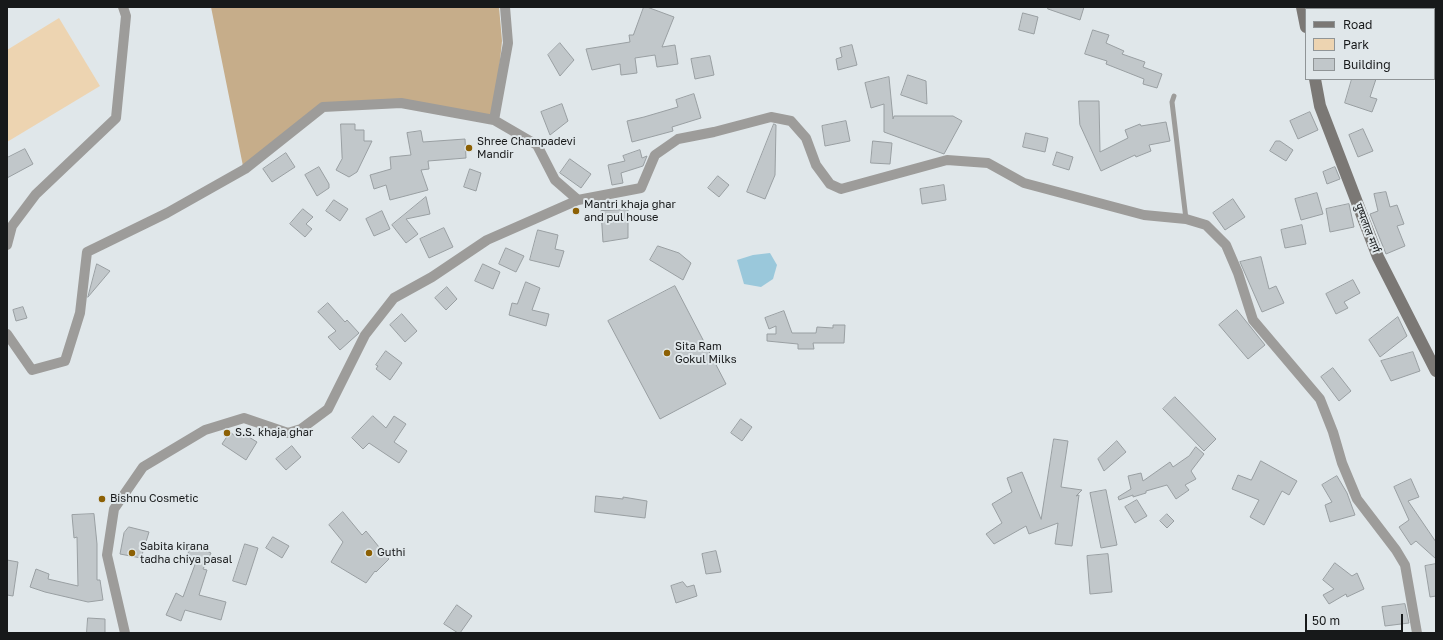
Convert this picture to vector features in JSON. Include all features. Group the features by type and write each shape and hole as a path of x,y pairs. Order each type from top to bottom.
{"street":[{"path":"7,245 12,226 36,194 116,118 126,16 123,7"},
{"path":"494,120 508,43 505,7"},
{"path":"1302,7 1305,22"},
{"name":"पुष्पलाल मार्ग","path":"1315,80 1320,106 1378,257 1436,367"},
{"path":"7,334 32,370 65,361 80,313 87,252 167,214 245,169 323,107 401,103 494,120 537,145 555,180 578,200"},
{"path":"125,633 107,554 114,509 143,468 205,430 244,418 288,433 301,429 328,409 365,335 394,298 432,277 488,240 578,200 641,188 654,154 678,138 714,132 771,116 791,121 806,138 816,165 830,184 841,190 947,160 988,163 1024,183 1144,215 1186,219 1206,226 1226,245 1238,273 1253,320 1320,399 1333,432 1342,462 1357,498 1396,550 1405,565 1417,633"}],"lane":[{"path":"1174,96 1172,102 1186,219"}],"green space":[{"path":"59,18 100,86 7,142 7,50"}],"shaded area":[{"path":"211,7 499,7 502,41 494,120 401,103 324,102 243,166"}],"water":[{"path":"770,253 777,265 773,279 761,287 744,284 737,260 753,255"}],"building":[{"path":"644,7 674,17 662,47 675,45 678,64 657,67 655,55 635,58 637,73 621,75 620,64 592,70 586,49 630,42 629,35 633,35"},
{"path":"1048,7 1084,7 1080,20 1048,9"},
{"path":"1023,13 1038,17 1034,34 1019,30"},
{"path":"1093,30 1109,35 1106,43 1124,51 1122,54 1145,62 1143,67 1162,74 1157,88 1143,84 1144,79 1106,64 1107,61 1085,54"},
{"path":"560,43 574,60 560,76 548,55"},
{"path":"852,45 857,65 838,70 836,59 842,57 840,48"},
{"path":"710,56 714,75 695,79 691,59"},
{"path":"908,75 926,81 927,104 901,95"},
{"path":"889,77 893,119 894,116 953,116 962,121 944,154 884,132 884,104 871,108 865,83"},
{"path":"1352,80 1376,80 1370,97 1377,99 1372,112 1345,103"},
{"path":"694,94 701,118 672,127 673,131 632,142 627,121 678,107 676,100"},
{"path":"1079,101 1099,101 1100,152 1128,138 1125,130 1140,124 1141,126 1166,122 1170,141 1149,145 1151,151 1136,157 1135,155 1101,171 1080,125"},
{"path":"562,104 568,121 550,135 541,112"},
{"path":"1310,112 1318,130 1298,139 1290,121"},
{"path":"846,121 850,141 825,146 822,126"},
{"path":"341,124 355,124 355,130 364,130 364,141 372,141 357,172 349,177 336,170 342,159"},
{"path":"774,124 776,125 775,175 765,199 747,192"},
{"path":"1363,129 1373,151 1358,157 1349,135"},
{"path":"421,131 423,142 465,139 466,158 428,161 429,169 421,170 428,190 390,200 386,185 374,189 370,175 391,169 390,157 411,155 407,133"},
{"path":"1026,133 1048,138 1045,152 1023,147"},
{"path":"873,141 892,143 890,164 871,163"},
{"path":"1276,141 1280,141 1293,150 1286,161 1270,151"},
{"path":"25,149 33,164 7,178 7,158"},
{"path":"640,150 642,158 647,156 643,166 621,173 623,183 612,185 608,165 625,161 623,156"},
{"path":"1057,152 1073,157 1069,170 1053,165"},
{"path":"286,153 295,167 272,182 263,169"},
{"path":"570,159 591,174 581,188 560,173"},
{"path":"319,167 329,184 329,188 317,196 305,175"},
{"path":"1335,167 1340,179 1327,184 1323,172"},
{"path":"470,169 481,173 476,191 464,187"},
{"path":"718,176 729,185 719,197 708,188"},
{"path":"944,185 946,200 922,204 920,189"},
{"path":"1386,192 1390,207 1397,205 1404,224 1397,226 1405,246 1386,254 1370,214 1378,211 1374,194"},
{"path":"1317,193 1323,214 1301,220 1295,199"},
{"path":"426,197 430,214 406,219 418,234 406,243 392,225"},
{"path":"1233,199 1245,217 1225,230 1213,213"},
{"path":"334,200 348,209 340,221 326,211"},
{"path":"1349,204 1354,227 1330,232 1326,209"},
{"path":"303,209 313,217 306,224 312,229 305,237 290,224"},
{"path":"628,210 628,238 603,242 601,211"},
{"path":"382,211 390,229 374,236 366,219"},
{"path":"1302,225 1306,244 1285,248 1281,230"},
{"path":"444,228 453,247 429,258 420,239"},
{"path":"538,230 558,235 555,249 564,251 559,267 530,260"},
{"path":"658,246 679,253 691,263 683,280 650,260"},
{"path":"506,248 524,256 516,272 499,264"},
{"path":"1261,257 1269,289 1276,286 1284,303 1262,312 1240,262"},
{"path":"97,264 110,271 88,297"},
{"path":"483,264 500,272 493,289 475,281"},
{"path":"1353,280 1360,293 1344,302 1348,308 1336,314 1326,294"},
{"path":"526,282 540,288 532,310 549,314 546,326 509,315 512,303 517,304"},
{"name":"Sita Ram Gokul Milks","path":"675,286 726,384 660,419 608,321"},
{"path":"447,287 457,299 446,310 435,298"},
{"path":"328,303 345,322 347,320 359,333 340,350 328,337 336,331 318,312"},
{"path":"23,307 27,318 16,321 13,310"},
{"path":"1237,310 1265,345 1248,359 1219,325"},
{"path":"784,311 792,333 816,333 817,327 833,328 833,325 845,325 844,343 813,343 814,349 798,349 798,344 767,341 767,334 776,334 776,326 769,329 765,318"},
{"path":"402,314 417,331 405,342 390,325"},
{"path":"1398,317 1407,336 1380,357 1369,340"},
{"path":"386,351 402,363 390,380 376,369 378,366 376,365"},
{"path":"1413,352 1420,371 1391,381 1381,361"},
{"path":"1333,368 1351,391 1339,401 1321,377"},
{"path":"1175,397 1216,439 1204,451 1163,409"},
{"path":"373,416 386,428 394,416 406,424 394,442 407,451 399,463 369,443 363,449 352,438"},
{"path":"741,419 752,427 742,441 731,433"},
{"path":"239,431 257,442 246,460 222,444 230,432 235,436"},
{"path":"1054,439 1068,441 1061,487 1082,490 1076,496 1079,495 1072,546 1055,544 1058,523 1029,534 1026,526 994,544 986,534 1002,523 992,504 1012,492 1007,478 1022,472 1041,519"},
{"path":"1117,441 1126,452 1104,471 1098,459"},
{"path":"292,446 301,457 286,470 276,459"},
{"path":"1196,447 1204,454 1191,471 1196,479 1185,485 1189,490 1176,499 1167,485 1146,491 1146,493 1133,497 1133,495 1119,500 1118,497 1131,489 1128,476 1141,473 1143,481 1170,462 1173,467 1189,456"},
{"path":"1261,461 1297,481 1289,495 1282,491 1264,525 1250,517 1259,500 1232,489 1238,475 1251,480"},
{"path":"1337,476 1347,493 1355,515 1330,522 1325,505 1332,502 1322,485"},
{"path":"1411,479 1419,497 1408,501 1436,542 1436,559 1416,541 1411,545 1399,527 1409,520 1394,487"},
{"path":"1106,490 1117,545 1101,548 1090,493"},
{"path":"596,496 623,499 623,497 647,501 645,518 595,512"},
{"path":"1137,500 1147,516 1135,523 1125,507"},
{"path":"343,512 362,535 366,531 379,547 378,548 389,559 376,572 375,571 366,583 331,562 343,542 329,525"},
{"path":"94,514 97,544 97,580 100,580 103,600 88,602 30,587 36,569 49,574 48,579 78,586 77,537 74,538 72,515"},
{"path":"1167,514 1174,521 1167,528 1160,521"},
{"path":"129,527 149,532 141,558 120,554 124,533"},
{"path":"273,537 289,546 282,558 266,548"},
{"path":"193,544 211,553 203,569 207,570 199,595 226,602 221,620 185,610 181,621 166,615 176,593 183,597 196,562 186,558"},
{"path":"245,544 258,548 246,585 233,581"},
{"path":"716,551 721,572 706,574 702,554"},
{"path":"1108,554 1112,592 1090,594 1087,556"},
{"path":"7,560 18,562 13,596 7,595"},
{"path":"1335,563 1352,576 1357,573 1364,589 1347,597 1346,594 1329,604 1323,595 1334,589 1323,580"},
{"path":"1436,564 1436,596 1430,597 1425,566"},
{"path":"683,582 687,587 694,585 697,596 676,603 671,586"},
{"path":"1405,604 1409,623 1385,626 1382,607"},
{"path":"457,605 472,616 460,633 444,624"},
{"path":"88,618 105,619 105,633 87,633"}],"place":[{"name":"Shree Champadevi Mandir","path":"469,148"},
{"name":"Mantri khaja ghar and pul house","path":"576,211"},
{"name":"Sita Ram Gokul Milks","path":"667,353"},
{"name":"S.S. khaja ghar","path":"227,433"},
{"name":"Bishnu Cosmetic","path":"102,499"},
{"name":"Sabita kirana tadha chiya pasal","path":"132,553"},
{"name":"Guthi","path":"369,553"}]}
